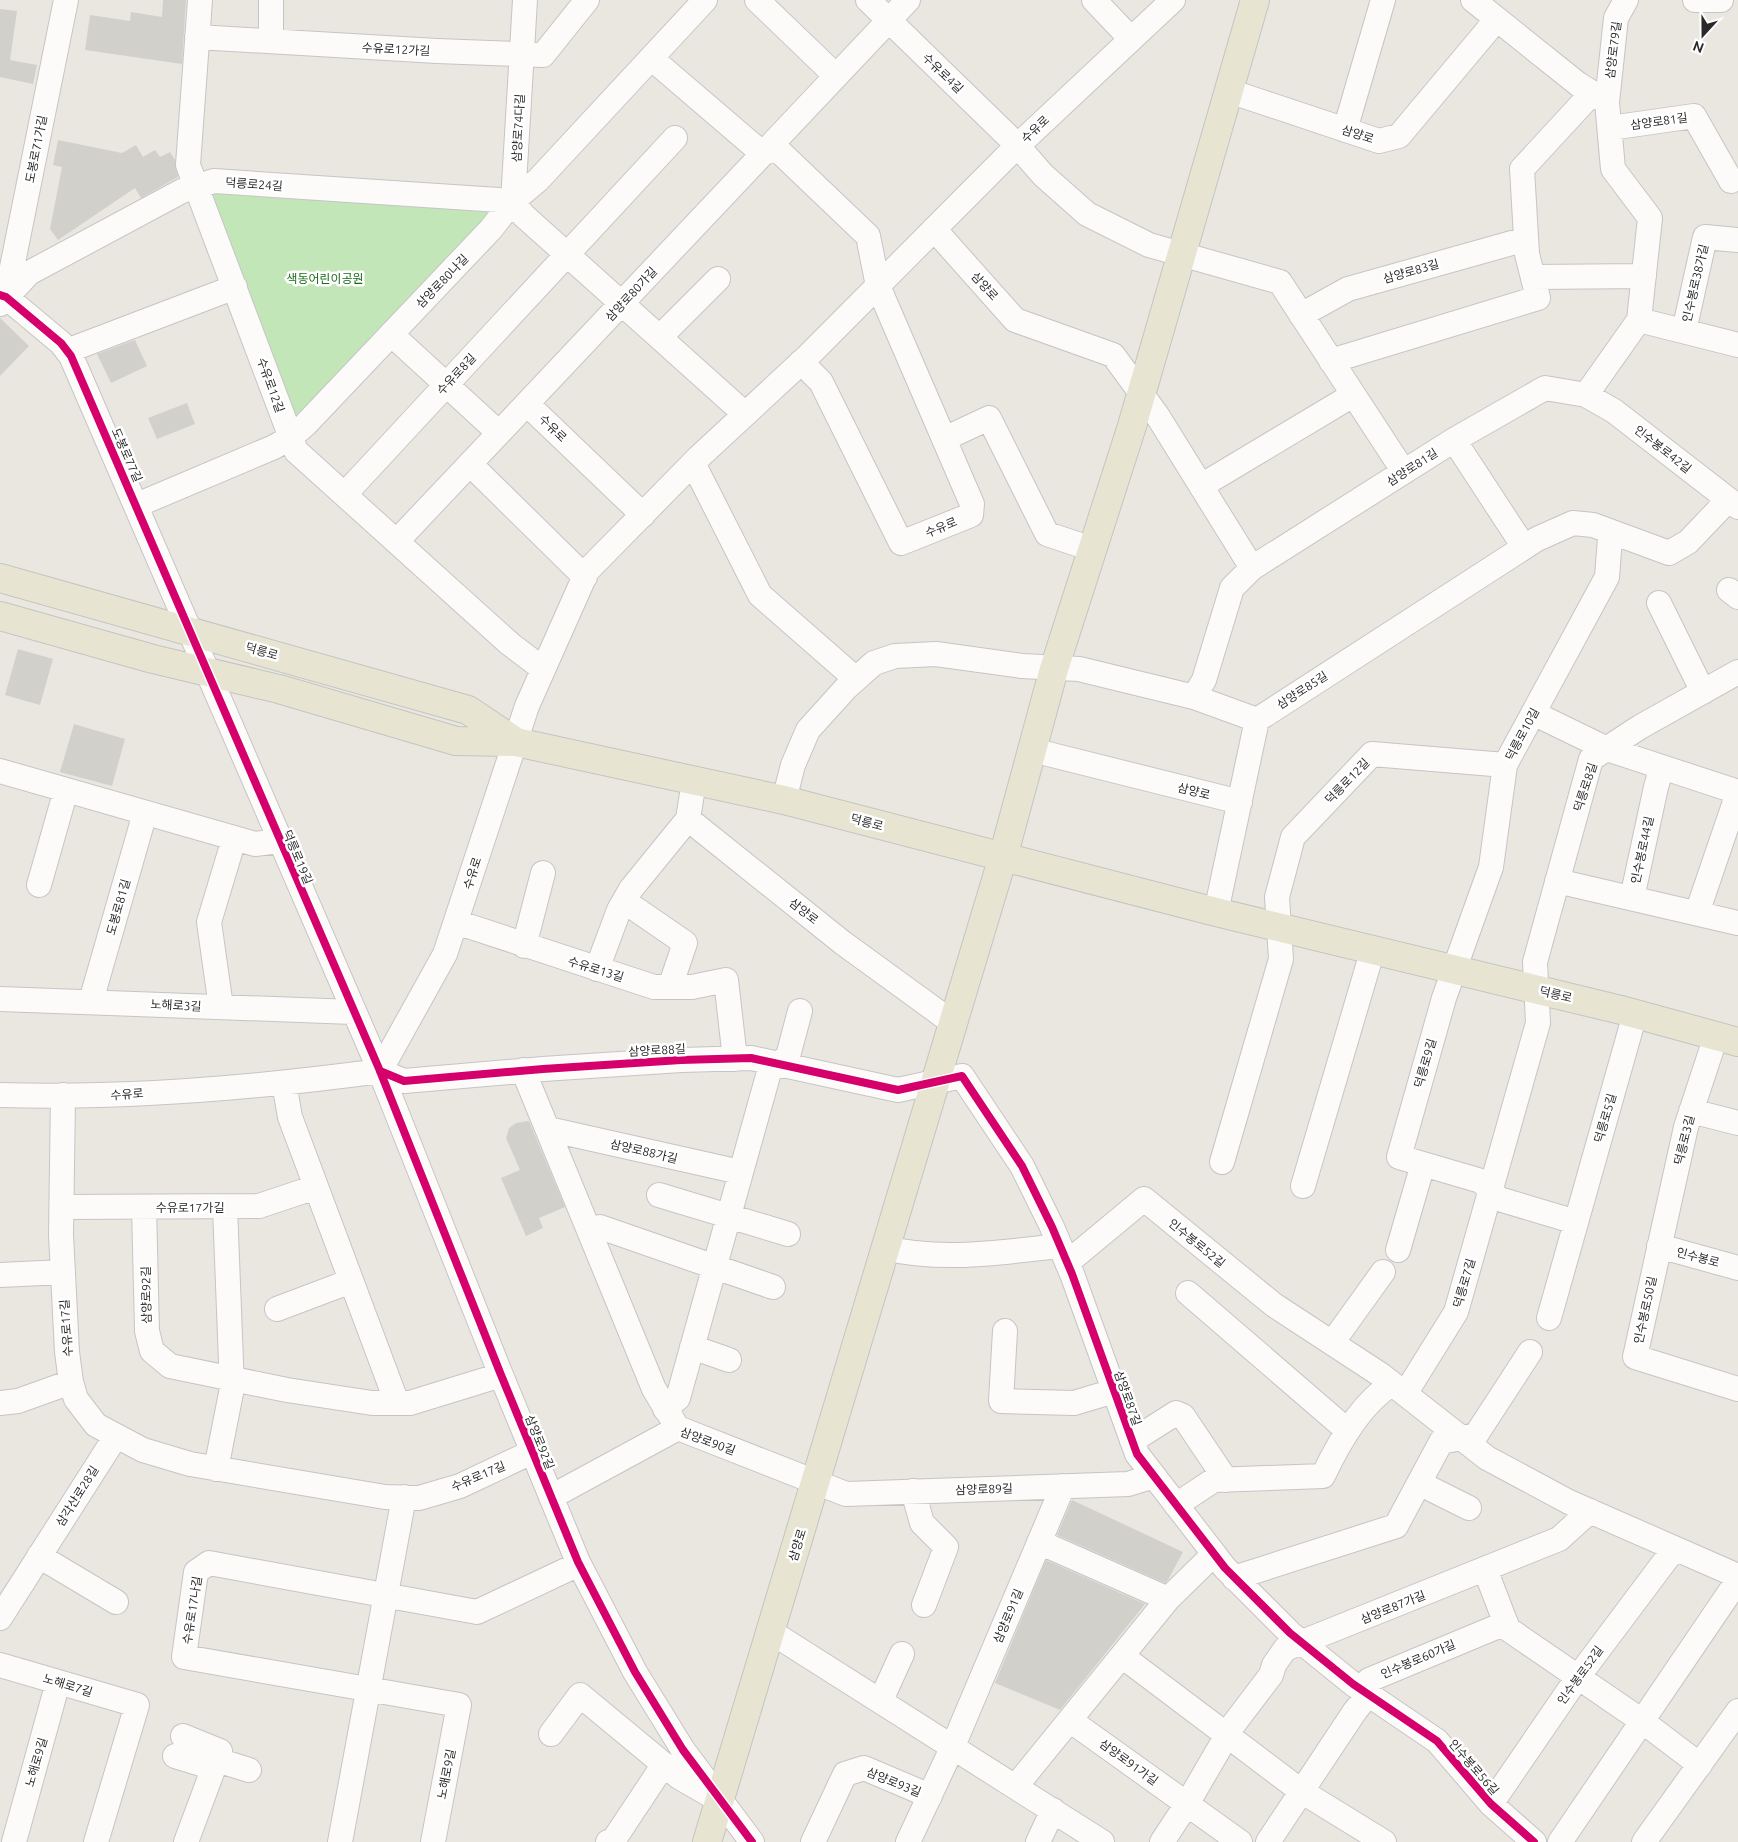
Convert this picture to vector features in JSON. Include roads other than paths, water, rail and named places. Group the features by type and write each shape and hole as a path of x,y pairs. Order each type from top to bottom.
{"main road":[{"name":"삼양로","path":"707,1842 1003,857 1054,669 1141,394 1229,91 1250,3"},
{"name":"덕릉로","path":"0,578 199,651 279,689 456,741 516,742 784,800 1216,912 1635,1014 1727,1039"},
{"name":"덕릉로","path":"0,616 153,660 199,651 468,710 516,742"}],"street":[{"name":"도봉로71가길","path":"2,299 66,0"},
{"name":"수유로12길","path":"200,0 188,165 198,186 296,451 510,644 543,670"},
{"path":"271,0 271,41"},
{"name":"삼양로74다길","path":"513,201 525,0"},
{"path":"522,54 542,55 587,0"},
{"name":"삼양로80나길","path":"137,505 274,447 291,437 491,229 513,201 538,180 706,0"},
{"path":"757,0 836,76"},
{"name":"수유로4길","path":"868,0 1017,145"},
{"name":"삼양로80가길","path":"397,541 908,0"},
{"path":"1094,0 1131,39"},
{"name":"수유로","path":"0,1095 104,1096 284,1083 380,1071 445,954 527,706 587,572 693,463 801,362 1017,145 1173,0"},
{"path":"1345,130 1383,0"},
{"path":"1473,0 1578,84 1600,97 1610,128 1613,169 1650,218 1639,320 1586,395"},
{"name":"삼양로79길","path":"1600,97 1616,18 1626,0"},
{"path":"1695,0 1721,0"},
{"name":"삼양로","path":"1229,91 1379,141 1399,136 1497,19"},
{"name":"수유로12가길","path":"197,37 522,54"},
{"path":"651,58 765,151"},
{"path":"1535,287 1526,239 1522,170 1600,97"},
{"name":"삼양로81길","path":"1610,128 1694,116 1732,181"},
{"name":"수유로8길","path":"345,494 675,138"},
{"path":"1017,145 1043,175 1087,214 1150,245 1182,252 1280,282 1404,472"},
{"name":"수유로","path":"765,151 780,152 868,236 878,286 972,504 971,515 902,543 821,382 801,362"},
{"name":"덕릉로24길","path":"2,299 28,273 182,191 214,182 513,201"},
{"path":"513,201 523,215 745,414"},
{"name":"삼양로","path":"934,229 1015,320 1113,355 1157,415 1252,568"},
{"name":"인수봉로38가길","path":"1684,331 1705,237 1738,240"},
{"name":"삼양로83길","path":"1301,315 1348,289 1526,239"},
{"path":"1331,361 1535,287 1644,276"},
{"path":"660,338 718,279"},
{"path":"67,351 235,287"},
{"name":"도봉로77길","path":"2,299 61,343 67,351 137,505 199,651"},
{"path":"1639,320 1684,331 1734,349"},
{"path":"391,334 499,433"},
{"name":"삼양로81길","path":"1194,697 1204,680 1232,588 1252,568 1454,440 1545,388 1586,395"},
{"path":"1201,486 1353,395"},
{"name":"인수봉로42길","path":"1586,395 1614,411 1733,503"},
{"name":"수유로","path":"527,404 643,515"},
{"path":"944,439 989,418 1047,534 1092,549"},
{"path":"1454,440 1524,547"},
{"path":"693,463 760,595 856,679"},
{"path":"470,464 584,577"},
{"name":"삼양로85길","path":"1257,720 1524,547 1573,524 1593,525 1669,553 1688,542 1733,503"},
{"name":"덕릉로10길","path":"1454,970 1491,867 1505,765 1607,577 1610,538"},
{"path":"1659,603 1703,692"},
{"name":"덕릉로19길","path":"199,651 279,841 380,1071"},
{"path":"784,800 793,765 808,730 856,679 874,663 896,656 928,655 1054,669 1079,669 1194,697 1257,720 1216,912"},
{"name":"덕릉로8길","path":"1536,990 1535,962 1591,759 1640,726 1738,672"},
{"path":"1534,713 1607,749 1738,793 1697,913"},
{"name":"삼양로","path":"1032,750 1240,802"},
{"name":"덕릉로12길","path":"1280,927 1277,897 1293,837 1372,754 1505,765"},
{"name":"인수봉로44길","path":"1662,767 1632,898 1738,923"},
{"path":"0,771 234,839 254,844 279,841"},
{"path":"597,969 631,889 688,819 694,781"},
{"path":"39,885 66,790"},
{"name":"도봉로81길","path":"91,1001 145,813"},
{"name":"삼양로","path":"688,819 843,943 953,1023"},
{"path":"221,1007 209,922 234,839"},
{"path":"524,946 543,873"},
{"path":"1557,881 1632,898"},
{"path":"624,902 685,943 670,987"},
{"name":"수유로13길","path":"456,922 524,946 654,987 692,987 726,980 735,1059"},
{"path":"1222,1162 1281,960 1280,927"},
{"path":"1303,1186 1373,949"},
{"name":"덕릉로9길","path":"1423,1164 1399,1157 1444,998 1454,970"},
{"name":"덕릉로7길","path":"1398,1389 1456,1312 1538,1023 1536,990"},
{"name":"노해로3길","path":"0,999 353,1012"},
{"path":"672,1418 768,1072 788,1056 800,1011"},
{"name":"덕릉로5길","path":"1549,1318 1635,1014"},
{"name":"덕릉로3길","path":"1659,1246 1691,1111 1727,1039"},
{"name":"삼양로88길","path":"380,1071 404,1081 523,1070 682,1060 751,1058 898,1090 935,1083"},
{"path":"523,1070 654,1389 672,1418"},
{"name":"삼양로92길","path":"380,1071 532,1452 579,1564 635,1672 682,1750 720,1801"},
{"name":"삼양로87길","path":"935,1083 962,1076 1022,1166 1064,1255 1137,1454 1234,1578 1300,1643 1368,1695"},
{"path":"284,1083 290,1117 397,1404"},
{"name":"수유로17길","path":"63,1095 63,1272 70,1382 76,1399 96,1425 143,1450 216,1469 385,1497 419,1498 460,1486 532,1452"},
{"path":"1691,1111 1738,1123"},
{"name":"삼양로88가길","path":"548,1129 740,1172"},
{"path":"1398,1250 1423,1164 1481,1181 1500,1199 1576,1222"},
{"name":"수유로17가길","path":"62,1207 259,1206 316,1187"},
{"path":"659,1195 788,1234"},
{"name":"인수봉로52길","path":"1064,1255 1144,1199 1274,1305 1398,1389 1487,1458 1590,1511 1738,1576"},
{"name":"삼양로92길","path":"144,1206 147,1331 152,1351 170,1366 288,1390 363,1402 397,1404 410,1403 501,1375"},
{"path":"216,1469 232,1388 225,1207"},
{"path":"590,1231 600,1227 713,1268 773,1287"},
{"name":"인수봉로","path":"1659,1246 1736,1262"},
{"name":"인수봉로50길","path":"1659,1246 1635,1357 1738,1389"},
{"path":"886,1248 911,1254 942,1257 1064,1255"},
{"path":"0,1275 63,1272"},
{"path":"1332,1343 1383,1272"},
{"path":"277,1309 351,1280"},
{"path":"1188,1293 1348,1431"},
{"name":"삼양로87길","path":"1005,1332 1001,1402 1074,1403 1114,1391"},
{"path":"692,1347 729,1360"},
{"path":"1234,1578 1396,1526 1441,1442 1476,1435 1530,1352"},
{"path":"0,1403 18,1402 70,1382"},
{"path":"1176,1506 1214,1480 1323,1476 1338,1444 1380,1391 1398,1389"},
{"name":"삼양로87길","path":"1132,1442 1176,1413 1183,1416 1226,1480"},
{"name":"삼양로90길","path":"551,1497 672,1418 815,1483"},
{"name":"삼각산로28길","path":"0,1618 116,1436"},
{"name":"삼양로89길","path":"815,1483 846,1494 1128,1484 1154,1476"},
{"path":"1419,1483 1469,1508"},
{"name":"삼양로91길","path":"953,1746 1064,1486"},
{"path":"913,1491 922,1523 946,1547 924,1605"},
{"path":"340,1842 404,1498"},
{"name":"삼양로87가길","path":"1300,1643 1559,1539 1590,1511"},
{"path":"1039,1542 1168,1599"},
{"name":"인수봉로52길","path":"1491,1804 1578,1677 1674,1549"},
{"path":"1016,1786 1168,1599 1214,1554"},
{"path":"39,1556 116,1602"},
{"name":"수유로17나길","path":"387,1594 209,1563 196,1572 184,1657 459,1705"},
{"path":"387,1594 477,1612 579,1564"},
{"path":"1485,1569 1508,1629 1642,1721 1700,1764"},
{"path":"1560,1842 1738,1580"},
{"name":"인수봉로60가길","path":"1268,1842 1355,1711 1368,1695 1369,1680 1506,1623"},
{"path":"771,1632 881,1700 1102,1842"},
{"path":"1162,1842 1227,1736 1271,1674 1274,1665 1285,1649 1300,1643"},
{"path":"881,1700 902,1654"},
{"path":"1122,1656 1301,1791 1384,1842"},
{"name":"노해로7길","path":"0,1665 137,1705 96,1842"},
{"name":"노해로9길","path":"14,1842 58,1682"},
{"path":"551,1734 580,1695 679,1777 720,1801 752,1842"},
{"name":"인수봉로56길","path":"1368,1695 1437,1741 1491,1804 1534,1842"},
{"name":"노해로9길","path":"433,1842 459,1705"},
{"path":"1644,1842 1738,1712"},
{"name":"삼양로91가길","path":"1070,1721 1187,1804"},
{"path":"179,1746 215,1764 248,1770"},
{"name":"삼양로93길","path":"908,1842 953,1746"},
{"path":"186,1842 215,1764"},
{"path":"608,1842 613,1841 664,1764"},
{"name":"삼양로93길","path":"813,1842 845,1774 864,1768 930,1796"},
{"path":"1187,1804 1240,1842"},
{"path":"1038,1842 1053,1810"}],"park label":[{"name":"색동어린이공원","path":"325,278"}]}
